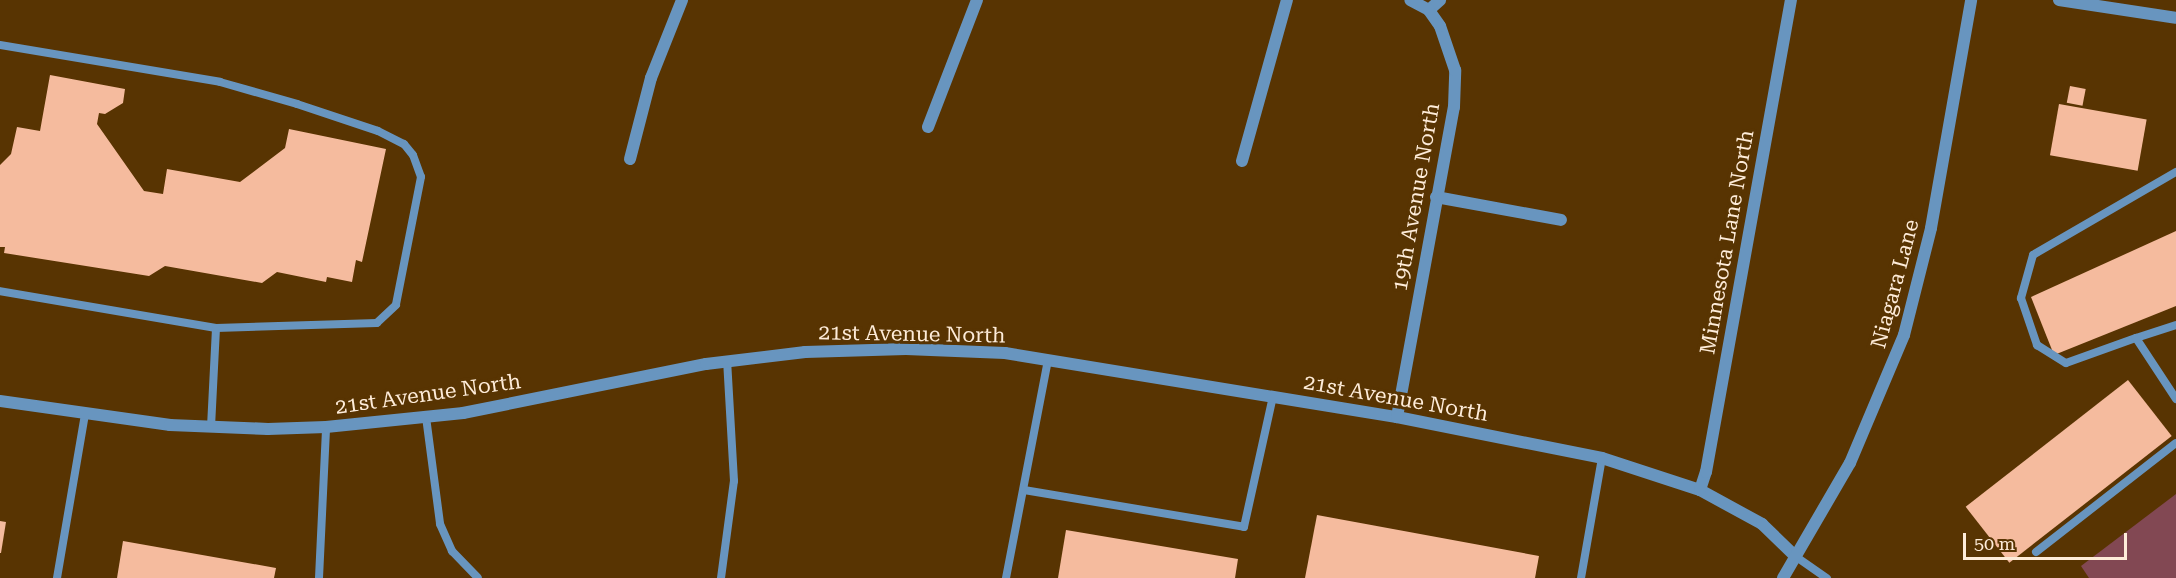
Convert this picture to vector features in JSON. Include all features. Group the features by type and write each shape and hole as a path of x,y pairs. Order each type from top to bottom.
{"street":[{"path":"630,159 651,78 682,0"},
{"path":"928,127 977,0"},
{"path":"1242,161 1287,0"},
{"path":"1410,0 1429,10 1440,0"},
{"name":"Minnesota Lane North","path":"1700,490 1707,472 1791,0"},
{"name":"Niagara Lane","path":"1783,578 1867,427 1904,334 1931,228 1971,0"},
{"path":"2059,0 2176,18"},
{"name":"19th Avenue North","path":"1397,417 1454,106 1455,70 1448,43 1429,10"},
{"path":"1436,197 1561,220"},
{"name":"21st Avenue North","path":"0,401 85,415 211,427 326,427 426,417 727,361 805,352 906,349 1048,359 1397,417 1602,458 1700,490 1762,524 1795,556"}],"lane":[{"path":"0,45 220,82 378,131 404,144 413,154 421,177 396,305 384,319 368,325 216,328 0,291"},
{"path":"2176,172 2033,255 2021,298 2037,345 2066,363 2176,325"},
{"path":"211,427 216,328"},
{"path":"2136,338 2176,399"},
{"path":"1006,578 1048,359"},
{"path":"721,578 734,481 727,361"},
{"path":"1024,490 1244,527 1273,396"},
{"path":"57,578 85,415"},
{"path":"426,417 440,524 452,551 478,578"},
{"path":"319,578 326,427"},
{"path":"2036,552 2176,443"},
{"path":"1581,578 1602,458"},
{"path":"1795,556 1827,578"}],"shaded area":[{"path":"2176,494 2176,578 2089,578 2081,566"}],"building":[{"path":"50,75 125,89 123,103 105,114 99,113 97,124 144,191 163,194 167,169 240,182 285,148 289,129 386,149 362,262 356,260 352,282 327,277 326,282 277,272 262,283 165,266 149,276 4,253 5,247 0,247 0,165 11,154 17,127 40,131"},
{"path":"2070,86 2086,89 2082,106 2067,103"},
{"path":"2059,104 2147,119 2138,171 2050,155"},
{"path":"2176,231 2176,306 2054,355 2031,297"},
{"path":"2128,380 2172,436 2009,563 1966,507"},
{"path":"1317,515 1539,556 1535,578 1305,578"},
{"path":"0,521 6,522 1,553 0,553"},
{"path":"1066,530 1238,559 1235,578 1058,578"},
{"path":"123,541 276,568 274,578 117,578"}]}
